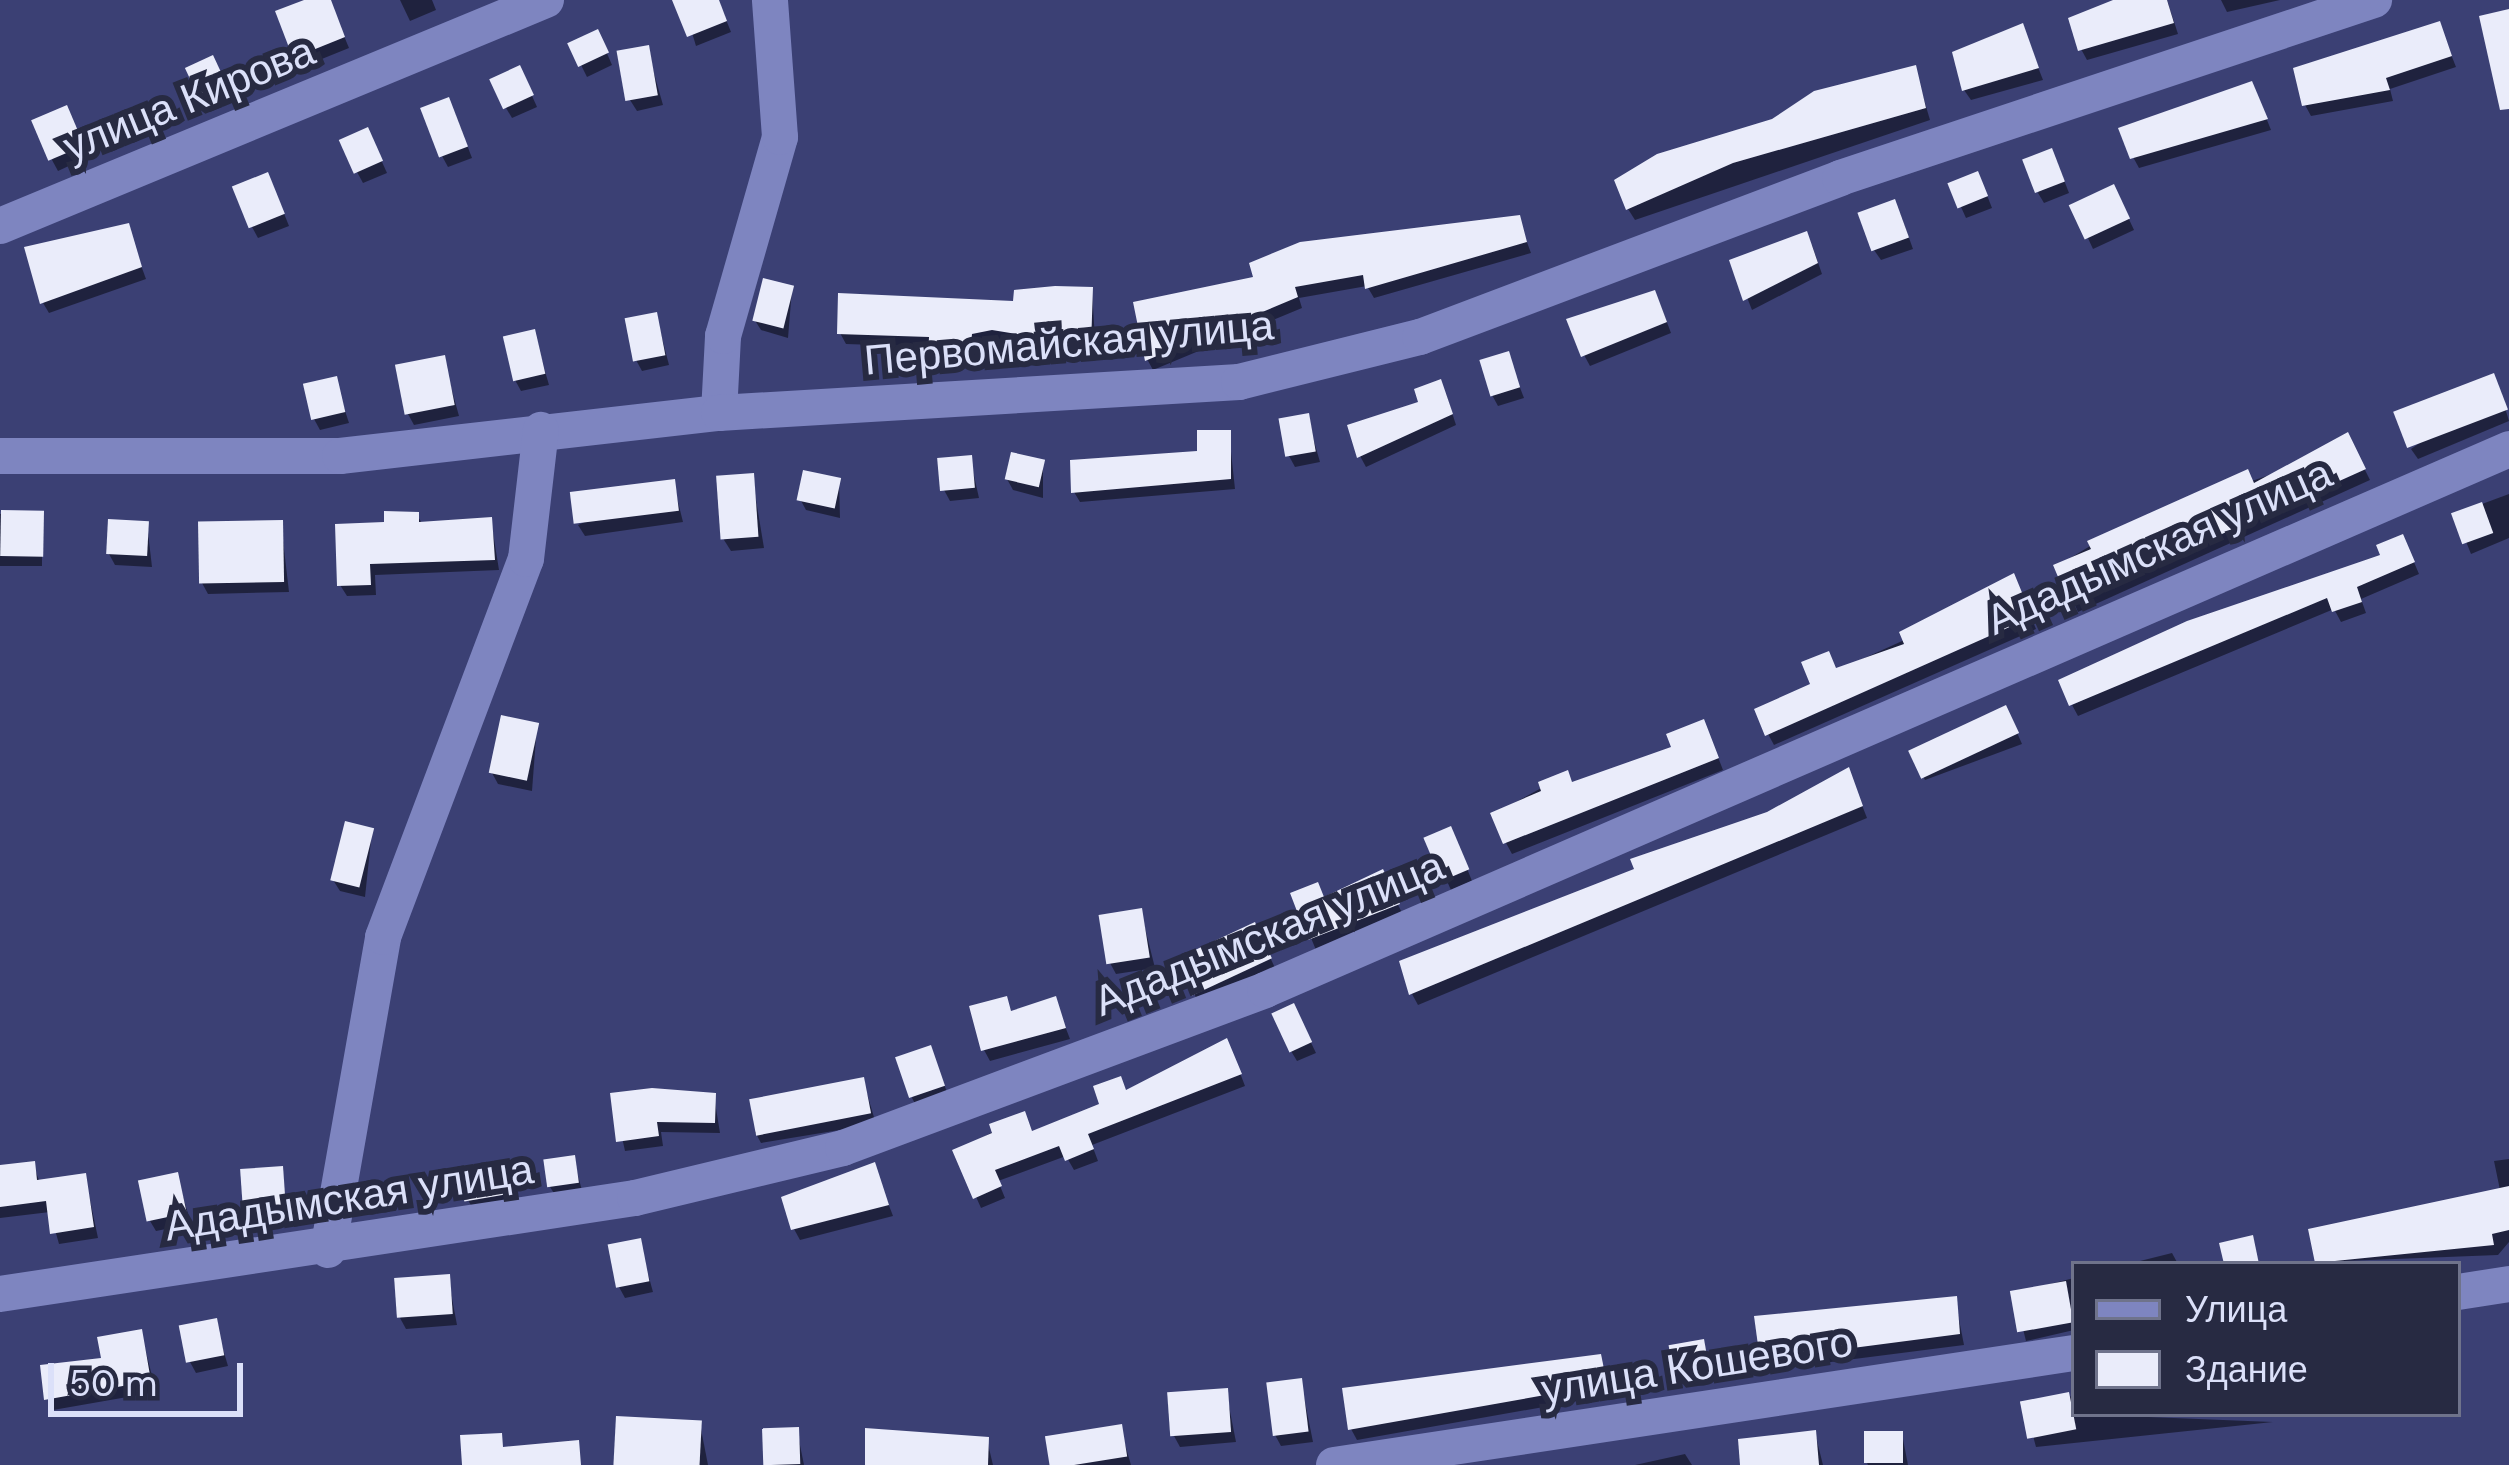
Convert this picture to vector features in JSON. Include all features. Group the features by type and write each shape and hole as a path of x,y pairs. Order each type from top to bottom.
{"street":[{"name":"улица Кирова","path":"0,226 546,0"},
{"path":"719,413 723,336 781,137 770,0"},
{"name":"Первомайская улица","path":"0,456 340,456 719,413 1239,382 1420,338 1840,178 2374,0"},
{"path":"328,1250 383,937 526,559 541,430"},
{"name":"Ададымская улица","path":"0,1294 328,1250 635,1198 843,1148 1264,990 2509,449"},
{"path":"2461,1291 2509,1283"},
{"name":"улица Кошевого","path":"1334,1465 2071,1353"}],"building":[{"path":"304,0 331,0 345,37 293,58 275,11"},
{"path":"672,0 719,0 727,21 687,37"},
{"path":"2113,0 2167,0 2174,23 2078,51 2068,18"},
{"path":"2509,9 2509,109 2500,110 2479,16"},
{"path":"2440,21 2452,56 2386,78 2390,90 2302,106 2293,68"},
{"path":"2023,23 2039,68 1962,91 1952,52"},
{"path":"598,29 609,53 578,67 567,43"},
{"path":"649,45 658,95 625,101 617,51"},
{"path":"213,55 229,89 201,103 185,68"},
{"path":"520,65 534,95 503,109 489,79"},
{"path":"1916,65 1926,108 1733,163 1626,210 1614,180 1657,154 1772,119 1814,91"},
{"path":"2252,81 2268,119 2130,159 2118,128"},
{"path":"449,97 468,146 439,158 420,108"},
{"path":"67,105 84,146 48,161 31,120"},
{"path":"368,127 383,161 354,174 339,140"},
{"path":"2052,148 2065,182 2035,193 2022,159"},
{"path":"1978,171 1988,196 1958,208 1947,183"},
{"path":"268,172 285,214 249,228 232,187"},
{"path":"2114,184 2130,218 2085,240 2069,205"},
{"path":"1895,199 1909,238 1871,251 1857,213"},
{"path":"1520,215 1527,242 1365,289 1363,275 1295,287 1298,297 1145,361 1133,302 1253,277 1249,263 1300,242"},
{"path":"129,223 142,267 40,304 24,247"},
{"path":"1807,231 1818,263 1743,301 1729,260"},
{"path":"763,278 794,286 783,328 752,321"},
{"path":"1093,287 1091,346 992,330 972,334 970,358 928,355 929,337 837,334 838,293 1013,301 1014,290"},
{"path":"1655,290 1667,322 1581,357 1566,319"},
{"path":"657,312 665,355 633,361 625,318"},
{"path":"535,329 545,374 513,381 503,336"},
{"path":"1509,351 1520,387 1490,396 1479,360"},
{"path":"445,355 455,405 405,415 395,365"},
{"path":"2494,373 2508,409 2407,448 2393,412"},
{"path":"337,376 345,412 311,420 303,384"},
{"path":"1441,379 1453,414 1357,458 1347,425 1418,402 1414,389"},
{"path":"1309,413 1316,451 1285,457 1278,418"},
{"path":"1197,430 1231,430 1231,479 1071,493 1070,460 1197,451"},
{"path":"2348,432 2366,469 2069,603 2053,565 2091,549 2087,541 2248,469 2254,483"},
{"path":"1011,452 1045,460 1039,487 1005,479"},
{"path":"972,455 975,488 940,491 937,458"},
{"path":"803,470 841,478 835,508 797,500"},
{"path":"754,473 758,537 721,539 716,476"},
{"path":"675,479 679,511 574,524 570,492"},
{"path":"2482,502 2493,533 2462,544 2451,513"},
{"path":"1,510 44,511 43,557 0,556"},
{"path":"384,511 419,512 419,522 492,517 495,560 370,564 371,585 337,586 335,524 384,522"},
{"path":"108,519 149,521 147,556 106,554"},
{"path":"283,520 284,582 199,583 198,521"},
{"path":"2403,534 2415,562 2357,587 2362,602 2332,612 2327,598 2069,706 2058,680 2187,621 2380,555 2376,545"},
{"path":"2014,573 2032,617 1765,736 1754,709 1810,684 1801,662 1829,651 1836,668 1904,644 1899,632"},
{"path":"2006,705 2019,733 1921,779 1908,751"},
{"path":"501,715 539,723 527,781 489,773"},
{"path":"1704,719 1719,758 1503,844 1490,813 1541,791 1538,782 1568,770 1572,782 1671,747 1666,734"},
{"path":"1849,767 1863,806 1409,995 1399,961 1634,869 1630,859 1767,812"},
{"path":"345,821 374,828 359,887 330,880"},
{"path":"1451,826 1469,869 1442,881 1423,838"},
{"path":"1383,869 1400,904 1308,940 1290,893 1318,882 1324,897"},
{"path":"1142,908 1150,957 1106,964 1099,915"},
{"path":"1255,922 1272,958 1192,995 1175,959"},
{"path":"1007,996 1011,1011 1056,996 1066,1028 981,1051 969,1006"},
{"path":"1294,1003 1312,1042 1290,1053 1271,1014"},
{"path":"1227,1038 1242,1074 1088,1134 1094,1149 1065,1161 1059,1146 995,1170 1002,1186 973,1199 952,1150 992,1133 989,1124 1025,1111 1032,1131 1099,1104 1093,1086 1121,1076 1126,1090"},
{"path":"931,1045 945,1086 909,1098 895,1057"},
{"path":"864,1077 871,1113 756,1136 749,1099"},
{"path":"652,1088 716,1093 715,1123 657,1122 659,1136 616,1142 610,1093"},
{"path":"575,1155 579,1183 547,1187 543,1159"},
{"path":"35,1161 37,1180 86,1173 94,1227 50,1234 46,1201 0,1207 0,1165"},
{"path":"875,1162 889,1205 791,1230 781,1197"},
{"path":"283,1166 286,1212 243,1215 240,1169"},
{"path":"178,1172 187,1213 147,1222 138,1181"},
{"path":"500,1173 504,1195 464,1202 461,1180"},
{"path":"2509,1186 2509,1230 2492,1234 2494,1245 2315,1261 2308,1229"},
{"path":"2253,1235 2258,1261 2223,1261 2219,1243"},
{"path":"641,1238 649,1281 616,1288 608,1244"},
{"path":"450,1274 453,1314 397,1318 394,1278"},
{"path":"2066,1281 2071,1323 2017,1332 2010,1291"},
{"path":"1957,1296 1960,1334 1760,1360 1754,1316"},
{"path":"217,1318 224,1355 186,1363 179,1325"},
{"path":"142,1329 151,1381 44,1400 40,1365 101,1358 97,1337"},
{"path":"1704,1339 1709,1366 1673,1372 1669,1345"},
{"path":"1601,1354 1607,1384 1348,1430 1342,1388"},
{"path":"1302,1378 1309,1432 1273,1436 1266,1382"},
{"path":"1228,1388 1231,1432 1170,1436 1167,1392"},
{"path":"2069,1392 2076,1429 2027,1439 2020,1402"},
{"path":"616,1416 702,1421 700,1465 613,1465"},
{"path":"1122,1424 1127,1457 1050,1465 1045,1436"},
{"path":"799,1427 800,1464 763,1465 762,1428"},
{"path":"865,1428 989,1437 988,1465 865,1465"},
{"path":"1816,1430 1819,1465 1740,1465 1738,1439"},
{"path":"1864,1431 1903,1431 1903,1463 1864,1463"},
{"path":"502,1433 503,1447 579,1440 581,1465 462,1465 460,1435"}]}
